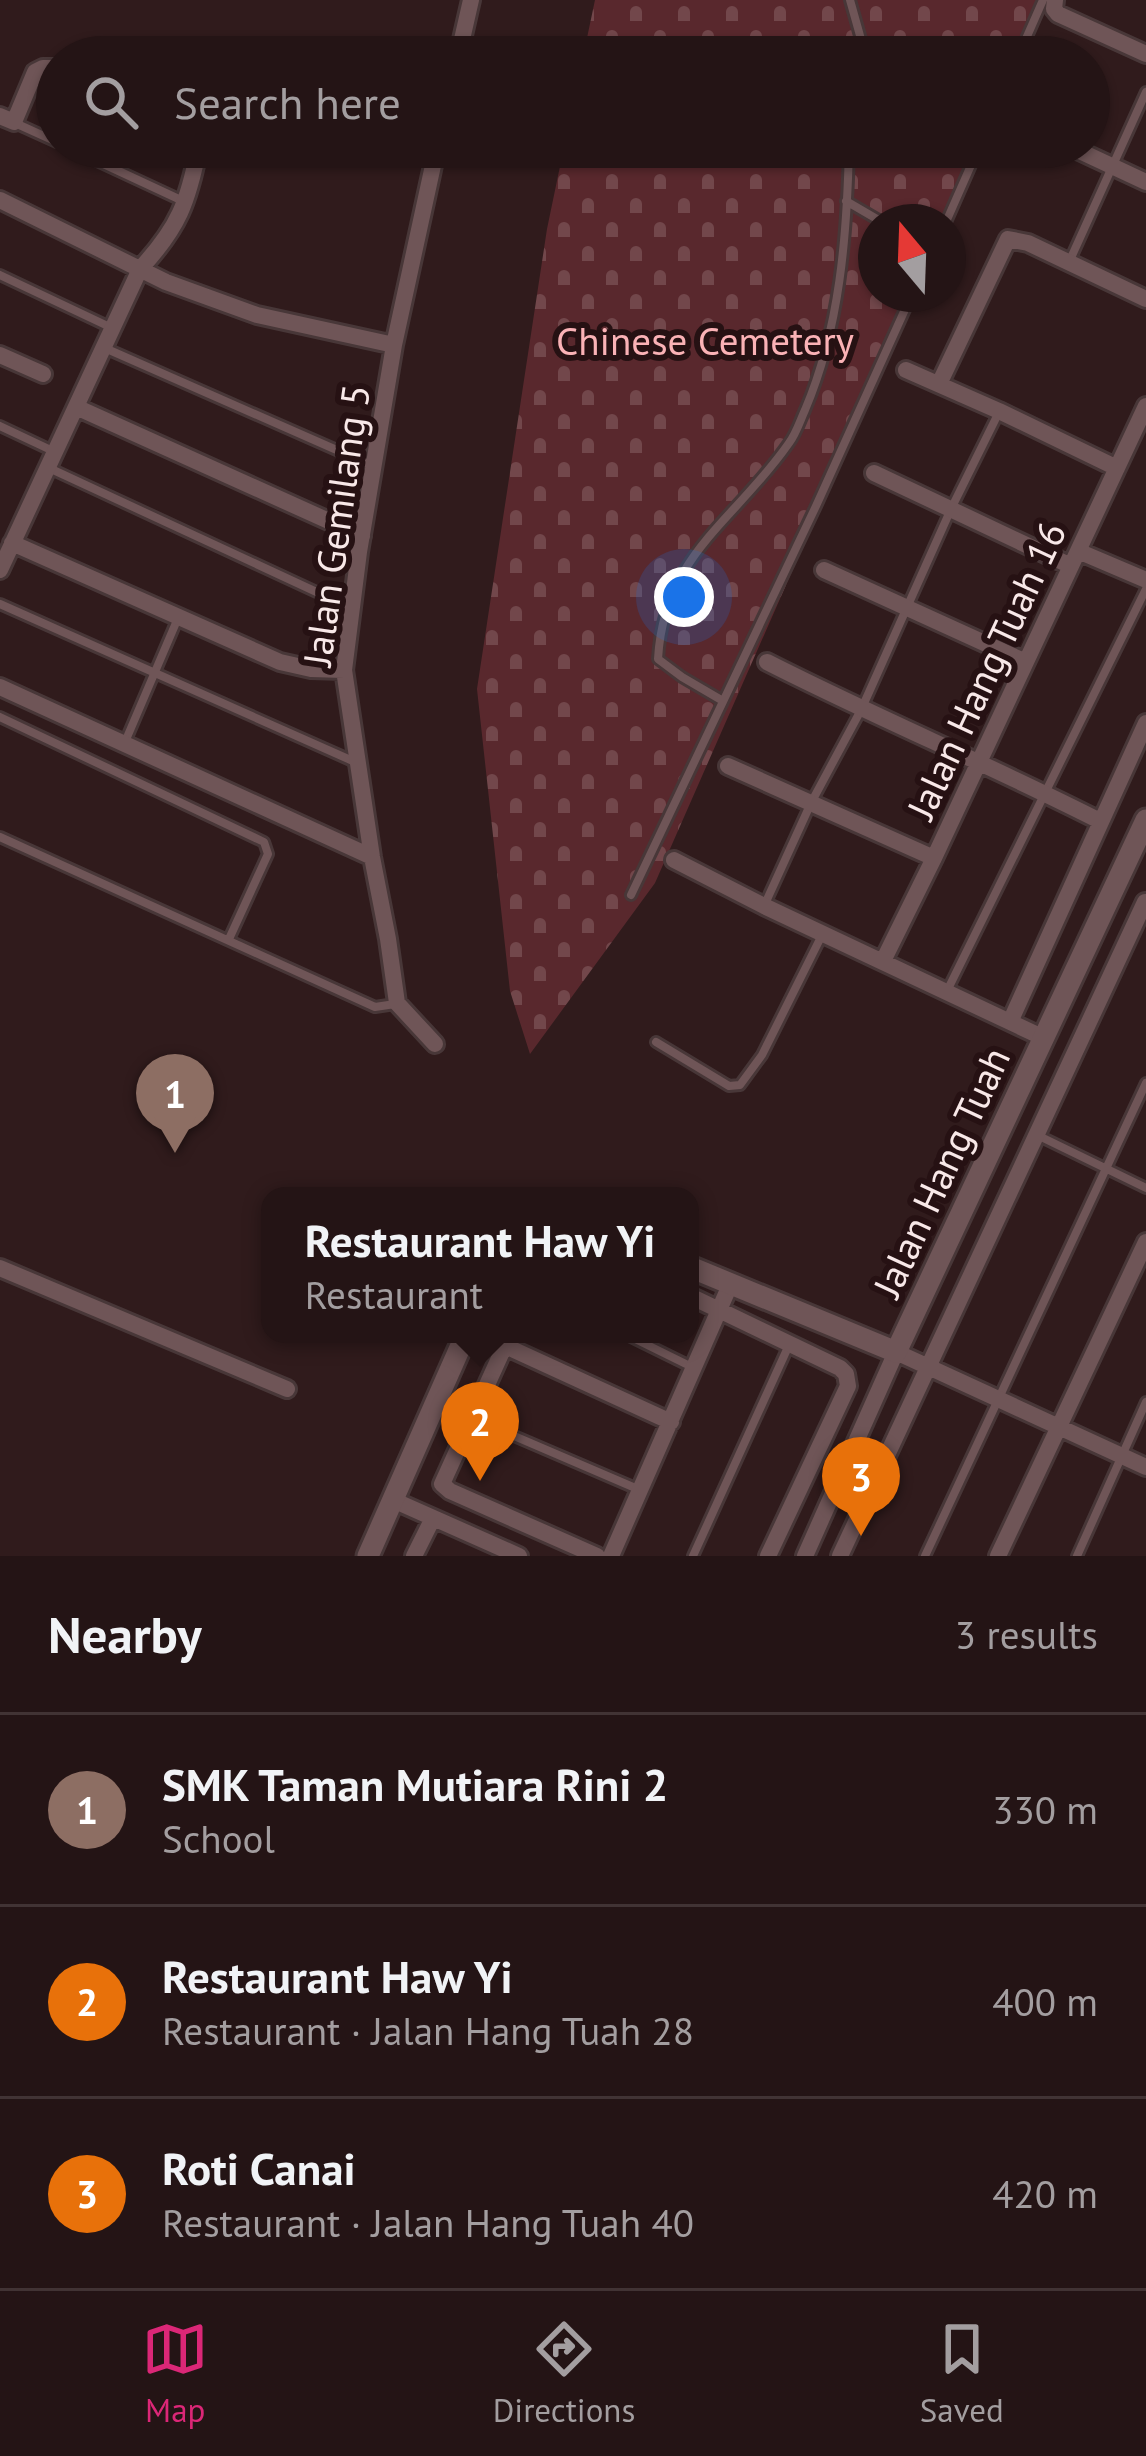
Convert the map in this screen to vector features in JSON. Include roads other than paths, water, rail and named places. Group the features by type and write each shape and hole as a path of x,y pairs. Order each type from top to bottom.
{"street":[{"path":"463,36 471,0"},
{"path":"1050,3 1058,14 1106,36"},
{"path":"1110,38 1146,54"},
{"path":"7,119 36,72"},
{"path":"1112,167 1146,182"},
{"path":"0,570 140,269 173,230 193,168"},
{"name":"Jalan Gemilang 5","path":"397,1003 344,670 394,345 432,168"},
{"path":"0,200 166,282 257,315 394,345"},
{"path":"939,384 1008,239 1028,243 1146,299"},
{"path":"0,355 43,374"},
{"path":"906,370 1117,468"},
{"path":"76,406 362,536"},
{"name":"Jalan Hang Tuah 16","path":"883,961 1146,406"},
{"path":"874,473 951,509 1146,585"},
{"path":"12,544 280,662 344,670"},
{"path":"824,570 1026,662"},
{"path":"767,662 1100,821"},
{"path":"0,687 372,857"},
{"path":"1010,1022 1146,723"},
{"path":"728,766 934,858"},
{"name":"Jalan Hang Tuah","path":"805,1556 1146,820"},
{"path":"674,860 1044,1038"},
{"path":"840,1556 1146,902 1114,888"},
{"path":"397,1003 435,1045"},
{"path":"998,1556 1146,1242"},
{"path":"0,1268 287,1389"},
{"path":"699,1271 896,1352 1146,1467"},
{"path":"611,1556 730,1285"},
{"path":"699,1300 846,1374 848,1386 768,1556"},
{"path":"368,1556 462,1343"},
{"path":"506,1343 443,1479 446,1489 597,1556"},
{"path":"513,1343 671,1422"},
{"path":"393,1500 519,1556"},
{"path":"414,1556 433,1518"}],"lane":[{"path":"850,0 860,36"},
{"path":"1030,36 1050,3"},
{"path":"1070,262 1146,92"},
{"path":"7,119 36,132"},
{"path":"112,168 184,202"},
{"path":"723,701 658,659 664,610 687,564 710,533 791,440 826,354 841,261 848,168"},
{"path":"954,204 970,168"},
{"path":"846,201 858,208"},
{"path":"0,274 113,328"},
{"path":"631,895 904,312"},
{"path":"104,347 374,466"},
{"path":"764,906 999,411"},
{"path":"0,427 51,460 353,609"},
{"path":"946,993 1146,585"},
{"path":"0,604 359,763"},
{"path":"124,744 179,617"},
{"path":"0,717 264,842 268,854 229,939"},
{"path":"0,837 374,1007 397,1003"},
{"path":"656,1042 729,1086 740,1085 762,1055 822,934"},
{"path":"926,1556 1146,1083"},
{"path":"1036,1134 1146,1188"},
{"path":"644,1343 694,1368"},
{"path":"693,1556 790,1344"},
{"path":"1077,1556 1146,1402"},
{"path":"470,1417 640,1491"}],"place":[{"name":"SMK Taman Mutiara Rini 2","path":"175,1153"},
{"name":"Restaurant Haw Yi","path":"480,1481"},
{"name":"Roti Canai","path":"861,1536"}],"park label":[{"name":"Chinese Cemetery","path":"705,340"}]}
